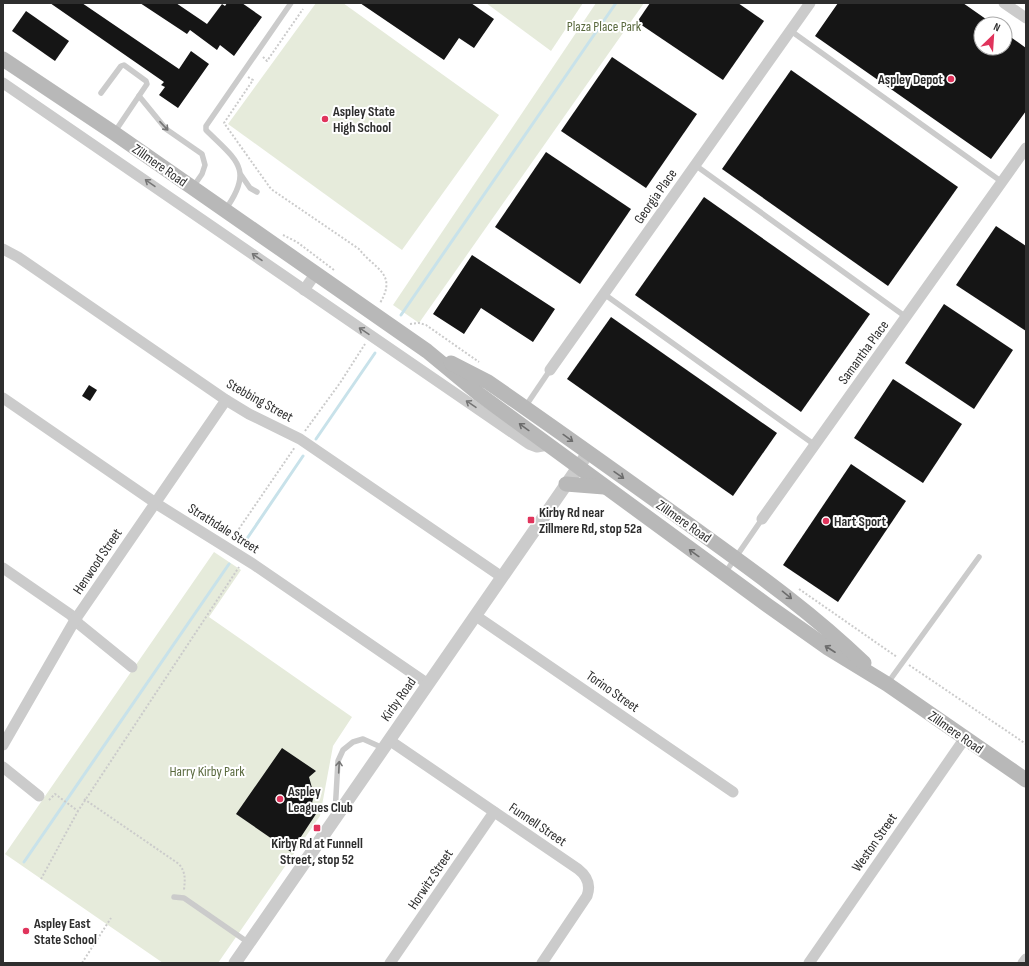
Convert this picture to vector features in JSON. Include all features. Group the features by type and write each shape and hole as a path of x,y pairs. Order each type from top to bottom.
{"main road":[{"name":"Zillmere Road","path":"3,59 114,133 427,351 479,394 724,575 828,648 887,684 1026,780"},
{"name":"Zillmere Road","path":"427,351 488,382 779,589 834,634 887,684"},
{"path":"566,484 604,487"}],"street":[{"name":"Georgia Place","path":"550,370 603,293 810,3"},
{"path":"1004,3 1026,18"},
{"name":"Zillmere Road","path":"3,83 529,444 537,447 548,445"},
{"name":"Samantha Place","path":"762,519 1026,148"},
{"name":"Stebbing Street","path":"3,249 18,257 226,400 246,412 300,439 502,577"},
{"path":"304,290 316,273"},
{"name":"Strathdale Street","path":"3,398 156,503 226,546 428,684"},
{"name":"Henwood Street","path":"3,745 75,620 226,400"},
{"name":"Kirby Road","path":"235,963 588,452"},
{"path":"3,568 75,620 132,667"},
{"name":"Torino Street","path":"476,616 732,792"},
{"name":"Weston Street","path":"809,963 964,738"},
{"name":"Funnell Street","path":"386,744 494,812 583,873 588,883 589,892 542,963"},
{"path":"3,767 39,796"},
{"name":"Horwitz Street","path":"390,963 494,812"},
{"path":"1024,963 1026,959"}],"lane":[{"path":"225,210 239,187 240,169 234,157 206,130 206,126 292,3"},
{"path":"791,31 1002,182"},
{"path":"101,94 121,66 124,65 146,81 147,84 114,133"},
{"path":"139,96 166,129 202,154 205,165 202,174 192,188"},
{"path":"695,165 906,317"},
{"path":"240,174 250,188 257,192"},
{"path":"603,293 815,445"},
{"name":"Georgia Place","path":"525,408 550,370"},
{"name":"Samantha Place","path":"724,575 762,519"},
{"path":"887,684 979,557"},
{"path":"335,819 338,761 343,750 353,742 363,739 386,744"},
{"path":"174,897 184,898 249,943"}],"path":[{"path":"260,56 267,61 303,9"},
{"path":"250,71 247,76 253,80 224,124 271,189 359,249 365,257 383,273 387,284 378,305 382,308"},
{"path":"279,232 297,242 336,271"},
{"path":"407,325 419,323 426,325 481,364"},
{"path":"226,546 340,383 368,340"},
{"path":"41,879 84,799 239,566"},
{"path":"794,585 1026,744"},
{"path":"58,796 78,811"},
{"path":"84,799 179,864 184,870 186,876 184,898"},
{"path":"82,963 111,918"}],"green space":[{"path":"316,3 343,3 499,115 402,250 228,124"},
{"path":"486,3 583,3 551,51"},
{"name":"Plaza Place Park","path":"596,3 644,3 419,323 393,305"},
{"name":"Harry Kirby Park","path":"214,552 241,570 209,617 352,717 333,746 320,816 218,963 163,963 5,854"}],"building":[{"path":"50,3 82,3 179,69 191,51 209,64 178,108 159,95 165,87 161,85 164,82"},
{"path":"140,3 176,3 207,24 222,4 225,6 227,3 242,3 262,17 234,56 220,45 217,50 190,30 187,34"},
{"path":"360,3 471,3 494,19 474,48 459,38 444,60"},
{"path":"650,3 738,3 764,21 723,80 637,22"},
{"name":"Aspley Depot","path":"838,3 963,3 982,16 973,16 973,56 1013,56 1013,39 1026,48 1026,111 991,159 815,36"},
{"path":"26,11 69,41 55,61 12,31"},
{"path":"612,57 697,114 646,188 561,131"},
{"path":"791,70 958,187 888,286 722,169"},
{"path":"546,152 631,209 580,284 495,227"},
{"path":"704,197 870,314 801,412 635,295"},
{"path":"996,226 1026,246 1026,331 956,285"},
{"path":"472,255 555,309 533,342 481,308 464,334 433,314"},
{"path":"944,304 1013,350 974,409 905,363"},
{"path":"611,317 777,433 733,496 567,379"},
{"path":"893,379 962,424 923,483 854,438"},
{"path":"89,385 97,390 90,401 82,396"},
{"path":"851,464 906,501 838,602 783,565"},
{"name":"Aspley Leagues Club","path":"282,748 316,771 309,777 314,795 310,811 316,814 291,852 236,814"}],"waterway":[{"path":"401,315 616,3"},
{"path":"316,439 375,353"},
{"path":"244,543 303,456"},
{"path":"24,862 229,564"}],"place":[{"name":"Aspley Depot","path":"951,79"},
{"name":"Aspley State High School","path":"325,119"},
{"name":"Kirby Rd near Zillmere Rd, stop 52a","path":"531,520"},
{"name":"Hart Sport","path":"826,521"},
{"name":"Aspley Leagues Club","path":"280,799"},
{"name":"Kirby Rd at Funnell Street, stop 52","path":"317,828"},
{"name":"Aspley East State School","path":"26,931"}]}
